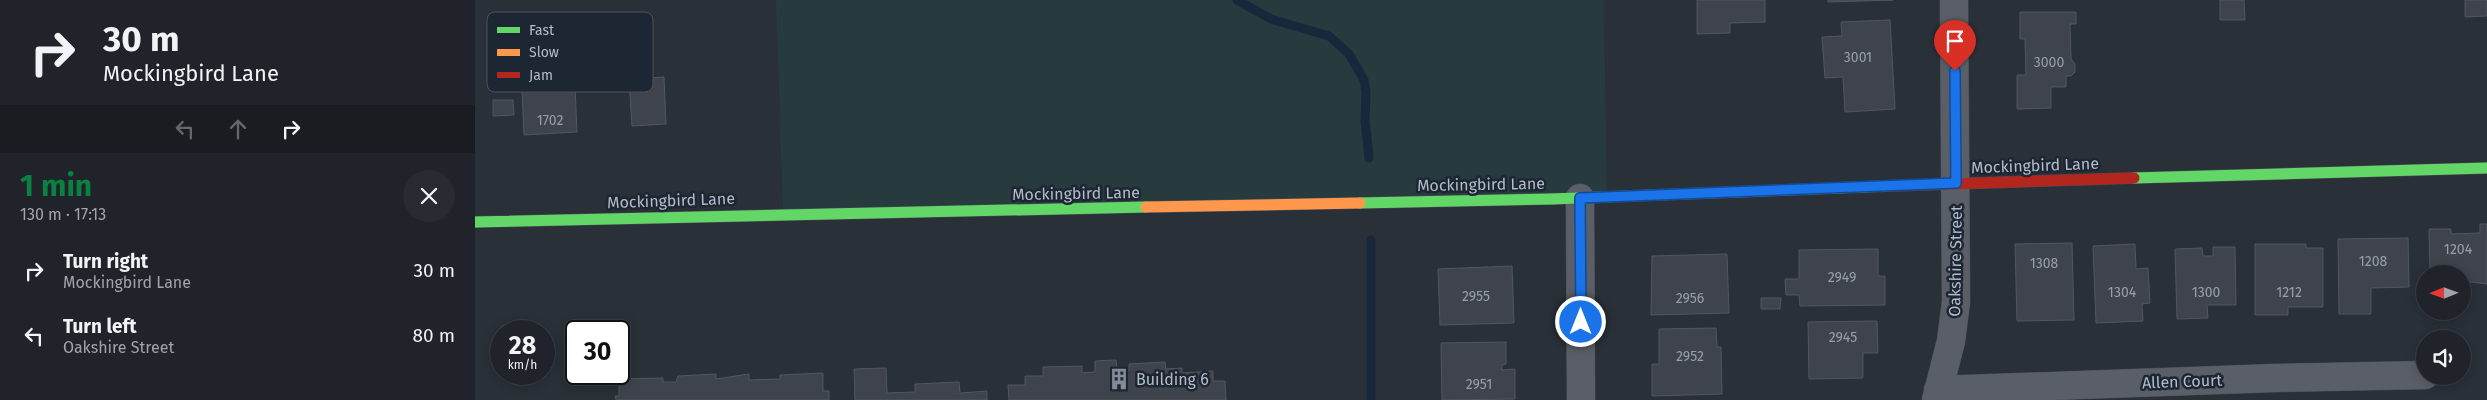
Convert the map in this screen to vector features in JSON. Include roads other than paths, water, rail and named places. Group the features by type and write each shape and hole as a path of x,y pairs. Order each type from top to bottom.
{"street":[{"name":"Oakshire Street","path":"1937,395 1951,341 1955,311 1954,0"},
{"name":"Mockingbird Lane","path":"475,222 709,215 1111,209 1580,198 1956,183 2487,168"},
{"path":"1580,198 1581,400"},
{"name":"Allen Court","path":"1937,395 2275,389 2416,376"}],"waterway":[{"path":"1237,0 1271,19 1329,36 1349,54 1364,80 1366,92 1365,120 1369,158"},
{"path":"1371,240 1371,400"}],"place":[{"name":"Building 6","path":"1119,379"}]}
